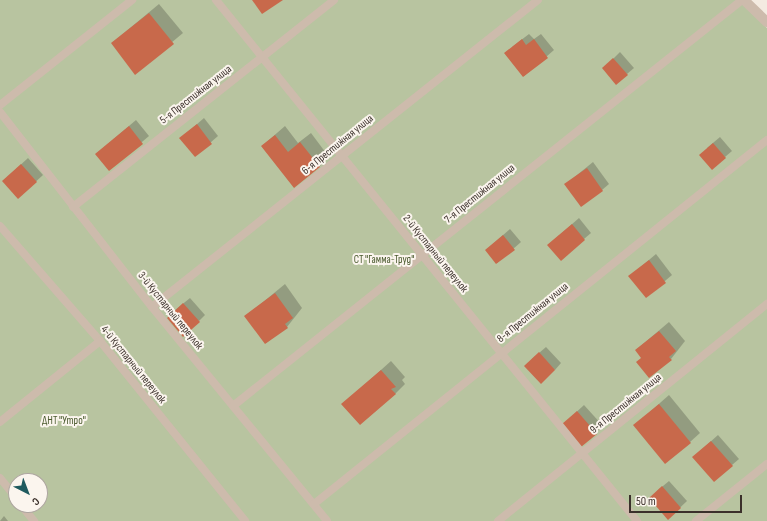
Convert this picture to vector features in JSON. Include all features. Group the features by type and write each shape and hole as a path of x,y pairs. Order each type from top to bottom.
{"street":[{"path":"743,0 767,22"}],"lane":[{"path":"0,105 132,0"},
{"name":"2-й Кустарный переулок","path":"216,0 637,521"},
{"name":"5-я Престижная улица","path":"73,207 334,0"},
{"name":"6-я Престижная улица","path":"152,308 538,0"},
{"name":"7-я Престижная улица","path":"233,406 743,0"},
{"name":"3-й Кустарный переулок","path":"0,112 152,308 327,521"},
{"name":"8-я Престижная улица","path":"314,504 767,140"},
{"name":"4-й Кустарный переулок","path":"0,226 100,341 244,521"},
{"name":"9-я Престижная улица","path":"498,521 767,304"},
{"path":"0,422 100,341"},
{"path":"696,521 767,464"},
{"path":"0,478 8,488"},
{"path":"28,513 34,521"}],"green space":[{"name":"СТ \"Гамма-Труд\"","path":"0,0 739,0 767,28 767,521 0,521"}],"building":[{"path":"252,0 283,0 262,14"},
{"path":"149,13 174,44 135,75 111,43"},
{"path":"522,39 526,45 534,39 548,58 523,77 504,53"},
{"path":"613,58 628,75 616,85 602,68"},
{"path":"197,124 212,144 195,157 179,138"},
{"path":"129,126 143,144 109,171 95,154"},
{"path":"275,135 288,152 300,142 320,167 294,188 261,146"},
{"path":"713,143 726,158 712,170 699,155"},
{"path":"21,164 37,182 18,199 2,181"},
{"path":"587,168 603,191 581,207 564,184"},
{"path":"572,224 585,240 561,261 547,245"},
{"path":"503,235 515,250 496,264 485,250"},
{"path":"649,260 666,283 646,298 628,276"},
{"path":"275,293 293,318 285,324 288,328 265,344 244,316"},
{"path":"183,303 200,322 183,337 167,318"},
{"path":"659,331 676,351 669,357 672,360 649,378 636,362 641,358 635,350"},
{"path":"539,352 555,370 541,384 524,366"},
{"path":"381,370 396,387 391,389 396,394 360,425 341,404"},
{"path":"659,404 691,443 665,464 633,425"},
{"path":"577,411 597,434 581,447 562,424"},
{"path":"711,441 733,466 714,482 692,457"},
{"path":"662,486 681,508 668,520 649,498"}],"park label":[{"name":"ДНТ \"Утро\"","path":"64,421"}]}
